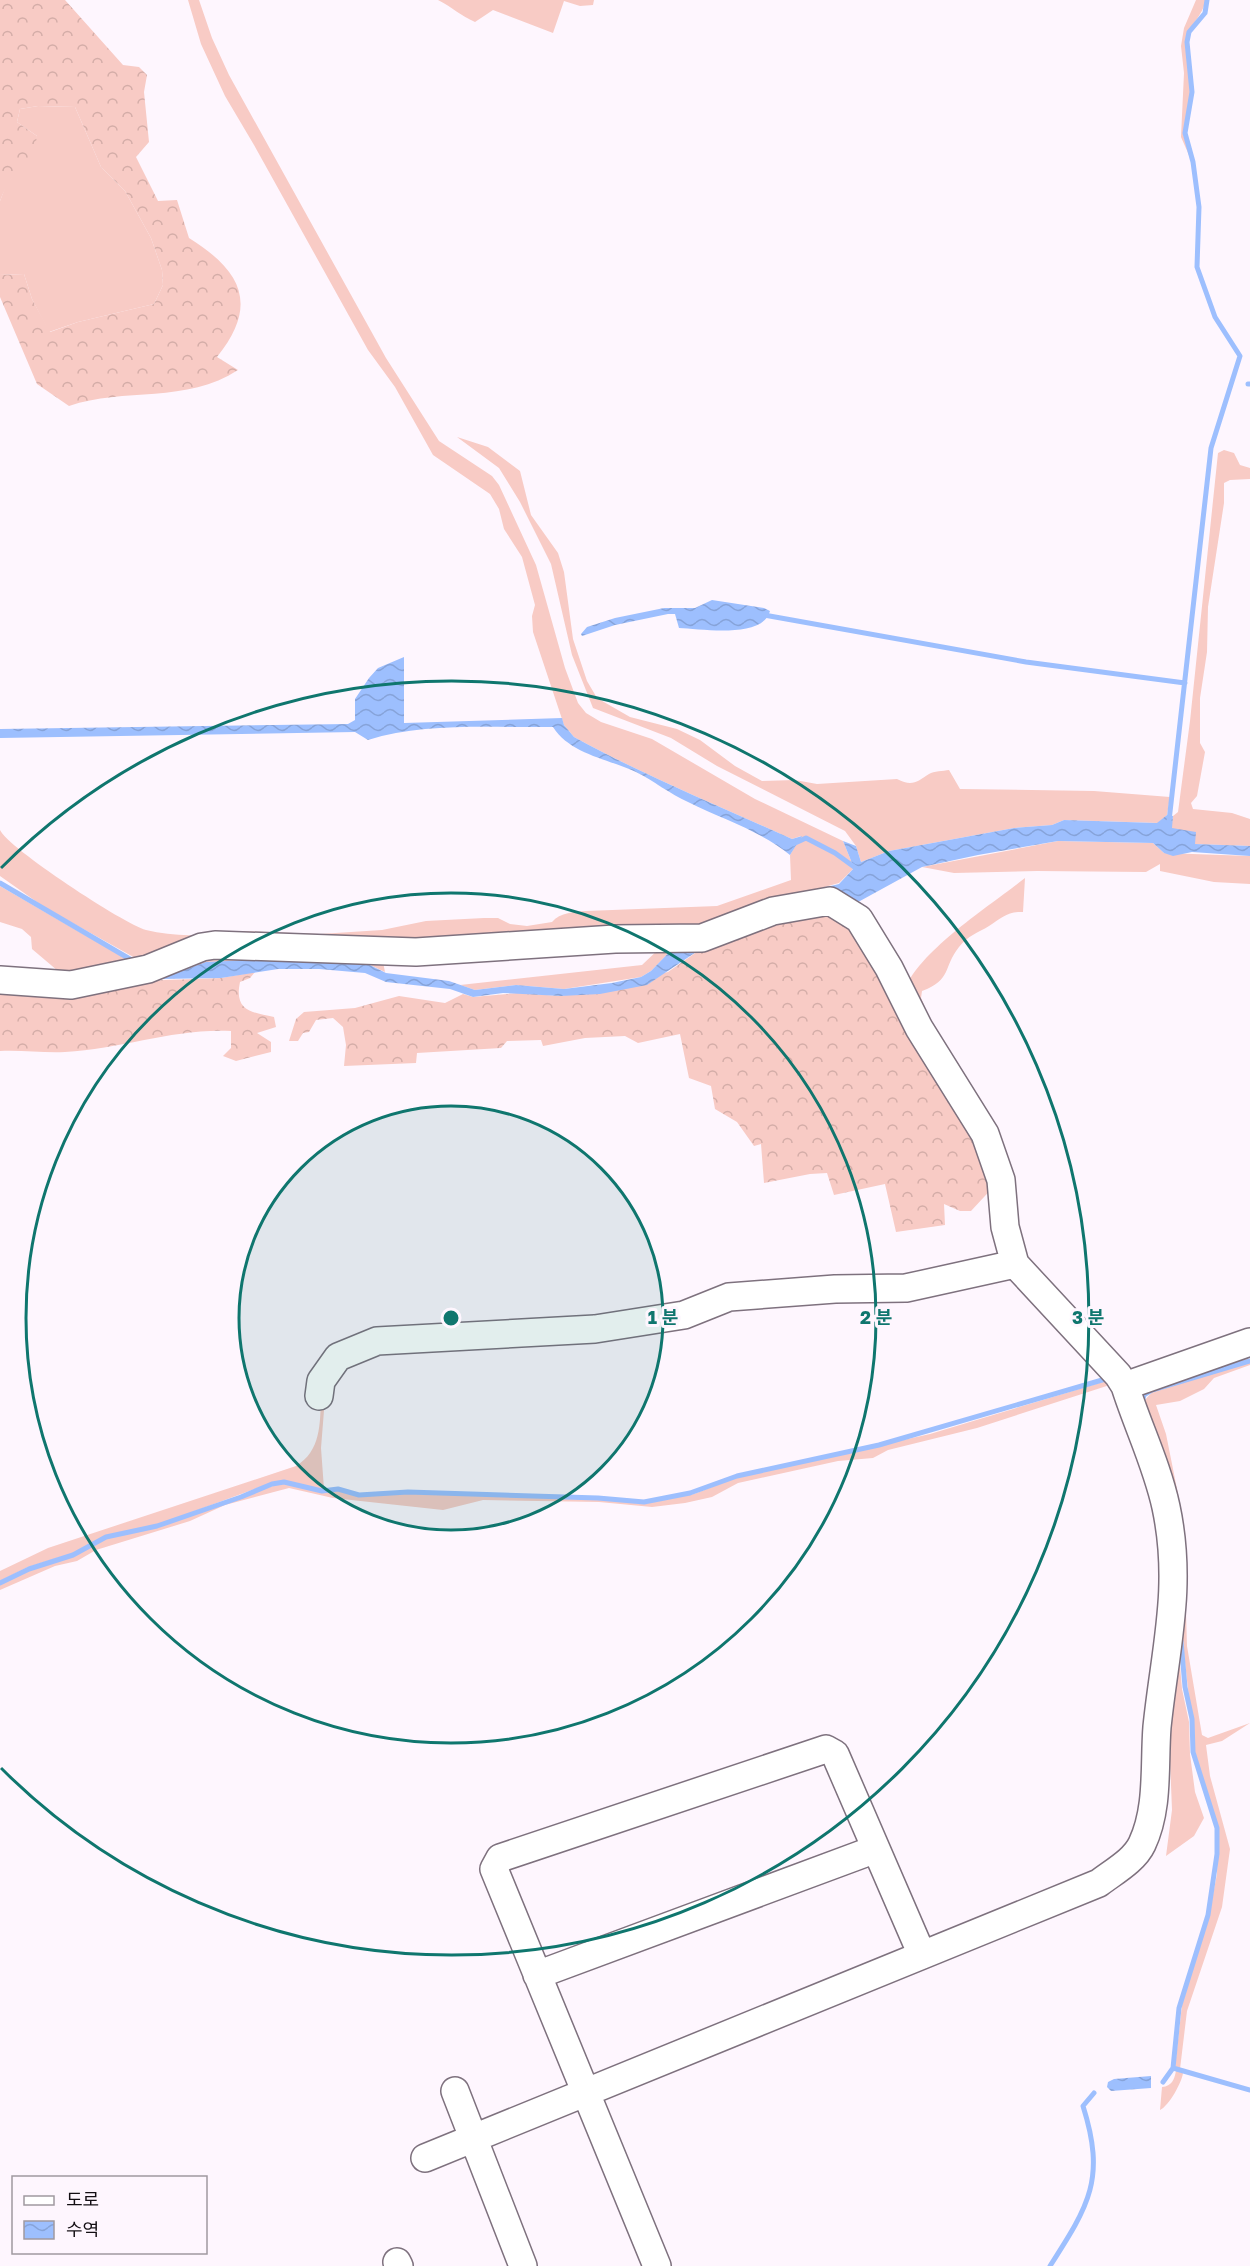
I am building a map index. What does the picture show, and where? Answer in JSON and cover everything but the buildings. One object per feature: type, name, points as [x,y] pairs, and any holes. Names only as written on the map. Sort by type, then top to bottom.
[{"type":"street","points":[[0,980],[71,985],[148,969],[202,947],[215,945],[416,952],[615,939],[702,938],[773,911],[830,901],[859,919],[889,968],[918,1028],[984,1134],[1001,1180],[1005,1227],[1015,1264],[1125,1386],[1154,1462],[1166,1506],[1175,1575],[1173,1612],[1157,1727],[1154,1802],[1142,1845],[1130,1860],[1099,1883],[425,2158]]},
{"type":"street","points":[[319,1396],[321,1381],[338,1357],[377,1341],[595,1329],[684,1315],[729,1298],[835,1289],[906,1288],[1015,1264]]},
{"type":"street","points":[[1125,1386],[1250,1342]]},
{"type":"street","points":[[657,2266],[494,1869],[500,1858],[826,1749],[835,1754],[922,1955]]},
{"type":"street","points":[[537,1976],[876,1849]]},
{"type":"street","points":[[454,2091],[523,2266]]},
{"type":"green space","points":[[0,0],[65,0],[123,65],[139,67],[147,75],[144,92],[149,142],[136,157],[158,201],[177,200],[189,238],[222,263],[239,290],[241,305],[238,321],[217,357],[238,370],[218,381],[198,387],[90,400],[69,406],[37,384],[0,297],[0,275],[24,274],[32,299],[50,332],[78,322],[154,304],[163,285],[162,270],[151,238],[125,191],[101,167],[75,107],[38,106],[20,109],[17,122],[37,136],[33,160],[13,177],[0,201]]},
{"type":"green space","points":[[188,0],[199,0],[212,38],[229,75],[386,358],[439,441],[492,476],[499,485],[536,565],[565,668],[578,703],[586,713],[601,722],[652,739],[755,799],[843,841],[854,868],[839,883],[810,891],[701,932],[311,945],[146,964],[44,907],[0,876],[0,830],[23,852],[68,885],[146,930],[178,935],[233,936],[243,931],[320,934],[382,930],[426,921],[484,918],[498,918],[510,924],[527,926],[552,922],[563,914],[577,912],[717,906],[791,880],[790,855],[801,836],[792,839],[655,778],[574,737],[564,725],[533,632],[532,616],[535,605],[522,557],[504,529],[499,509],[490,494],[433,455],[395,387],[368,350],[225,96],[201,44]]},
{"type":"green space","points":[[438,0],[594,0],[593,5],[580,6],[564,1],[553,33],[493,10],[475,22]]},
{"type":"green space","points":[[1196,0],[1206,0],[1186,39],[1191,93],[1183,134],[1192,162],[1181,137],[1184,73],[1181,46],[1184,28]]},
{"type":"green space","points":[[38,106],[75,107],[101,167],[125,191],[151,238],[162,270],[163,285],[154,304],[78,322],[49,332],[32,299],[24,274],[0,275],[0,201],[6,185],[19,168],[37,136],[17,122],[20,109]]},
{"type":"green space","points":[[457,437],[488,447],[520,471],[531,515],[558,553],[564,572],[573,639],[587,681],[597,698],[630,717],[677,729],[700,740],[735,766],[762,781],[795,780],[817,784],[897,779],[911,783],[931,773],[949,770],[960,789],[1094,791],[1170,797],[1167,815],[1158,823],[1064,820],[1052,825],[1014,828],[889,851],[861,862],[856,846],[845,831],[717,766],[671,738],[593,708],[572,655],[551,564],[520,502],[499,468]]},
{"type":"green space","points":[[1224,450],[1234,453],[1240,465],[1250,468],[1250,479],[1230,480],[1224,483],[1224,503],[1208,607],[1207,652],[1200,698],[1200,743],[1205,752],[1197,796],[1191,803],[1193,809],[1232,813],[1250,819],[1250,846],[1195,844],[1171,828],[1173,816],[1178,812],[1190,721],[1218,453]]},
{"type":"green space","points":[[1058,841],[1153,843],[1164,853],[1250,856],[1250,884],[1214,882],[1160,871],[1160,864],[1146,872],[954,873],[922,867]]},
{"type":"green space","points":[[1025,878],[1023,912],[1005,916],[966,940],[954,954],[943,978],[932,987],[922,991],[921,998],[937,1036],[905,989],[913,974],[940,944]]},
{"type":"green space","points":[[0,886],[140,967],[71,982],[32,949],[31,937],[22,929],[0,922]]},
{"type":"green space","points":[[821,909],[859,922],[997,1183],[971,1211],[960,1211],[944,1204],[945,1225],[896,1232],[885,1184],[834,1195],[827,1173],[764,1183],[761,1144],[754,1146],[737,1122],[715,1109],[711,1086],[689,1078],[680,1034],[638,1043],[625,1036],[585,1038],[543,1046],[541,1040],[507,1041],[501,1048],[417,1053],[416,1063],[344,1066],[346,1045],[343,1027],[333,1018],[316,1020],[309,1032],[303,1033],[298,1041],[289,1041],[296,1019],[304,1012],[355,1008],[399,996],[445,1003],[463,994],[473,997],[517,993],[561,996],[668,972],[711,942]]},
{"type":"green space","points":[[679,942],[651,971],[641,977],[564,989],[516,985],[475,990],[460,985],[642,965],[661,947],[383,962],[385,972],[368,964],[328,962],[225,962],[190,966],[203,949]]},
{"type":"green space","points":[[255,972],[250,978],[240,982],[240,999],[246,1008],[258,1014],[274,1017],[276,1027],[257,1033],[271,1042],[271,1052],[236,1061],[223,1056],[231,1048],[231,1031],[189,1033],[86,1050],[0,1051],[0,986],[221,978]]},
{"type":"green space","points":[[1250,1346],[1248,1360],[1147,1391],[1140,1400],[1173,1510],[1179,1554],[1178,1642],[1182,1689],[1189,1722],[1195,1792],[1204,1818],[1194,1836],[1166,1856],[1172,1810],[1167,1685],[1177,1575],[1169,1506],[1135,1400],[1137,1394],[1149,1384]]},
{"type":"green space","points":[[1250,1362],[1250,1365],[1214,1378],[1204,1389],[1180,1401],[1156,1405],[1166,1434],[1178,1494],[1184,1545],[1187,1646],[1202,1735],[1208,1738],[1250,1723],[1222,1741],[1206,1745],[1210,1776],[1230,1849],[1222,1907],[1187,2011],[1180,2069],[1175,2067],[1182,2005],[1209,1915],[1217,1874],[1218,1830],[1195,1752],[1182,1635],[1144,1401],[1153,1391]]},
{"type":"green space","points":[[1116,1378],[1116,1383],[977,1428],[888,1450],[873,1458],[838,1461],[738,1483],[712,1497],[685,1503],[652,1507],[599,1502],[483,1500],[443,1510],[333,1498],[289,1488],[225,1505],[190,1521],[96,1550],[77,1561],[55,1566],[0,1590],[0,1584],[30,1570],[74,1555],[107,1538],[158,1527],[281,1483],[322,1492],[337,1490],[360,1496],[409,1493],[598,1499],[644,1504],[694,1494],[738,1477],[930,1434]]},
{"type":"green space","points":[[321,1397],[325,1398],[321,1448],[324,1489],[276,1481],[157,1525],[105,1536],[73,1553],[28,1567],[0,1581],[0,1571],[48,1548],[296,1466],[304,1460],[315,1445],[318,1436]]},
{"type":"green space","points":[[1176,2071],[1183,2073],[1180,2082],[1171,2099],[1160,2110],[1162,2087],[1172,2082]]},
{"type":"water","points":[[712,600],[764,608],[770,611],[765,620],[756,626],[744,629],[679,628],[675,614],[668,614],[615,625],[582,636],[581,634],[587,627],[615,618],[664,608],[695,608]]},
{"type":"water","points":[[404,657],[404,723],[562,718],[564,725],[574,737],[628,765],[792,839],[802,836],[790,855],[754,832],[681,799],[636,772],[579,750],[569,744],[553,727],[436,728],[390,734],[368,740],[355,732],[0,738],[0,729],[348,724],[355,720],[355,699],[369,678],[378,668]]},
{"type":"water","points":[[1167,815],[1173,816],[1172,828],[1196,832],[1195,844],[1250,846],[1250,856],[1192,852],[1173,856],[1164,853],[1153,843],[1058,841],[978,855],[922,867],[860,901],[836,909],[821,909],[711,942],[647,985],[600,994],[561,996],[503,993],[473,997],[450,989],[386,982],[365,973],[319,969],[278,969],[221,978],[160,979],[206,962],[270,959],[368,964],[386,973],[449,981],[475,990],[516,985],[564,989],[612,983],[641,977],[651,971],[679,942],[810,891],[839,884],[854,868],[843,841],[856,846],[861,862],[889,851],[1014,828],[1052,825],[1064,820],[1157,823]]},
{"type":"water","points":[[1151,2076],[1151,2088],[1111,2091],[1107,2087],[1108,2082],[1114,2079]]},
{"type":"waterway","points":[[1169,821],[1211,448],[1240,356],[1215,317],[1197,267],[1199,207],[1193,162],[1185,133],[1192,92],[1187,42],[1189,32],[1205,13],[1207,0]]},
{"type":"waterway","points":[[764,615],[1026,662],[1185,683]]},
{"type":"waterway","points":[[793,844],[806,838],[835,853],[857,869]]},
{"type":"waterway","points":[[0,883],[135,962]]},
{"type":"waterway","points":[[1142,1403],[1144,1395],[1152,1390],[1250,1361]]},
{"type":"waterway","points":[[0,1583],[29,1569],[73,1555],[106,1537],[157,1526],[272,1484],[284,1482],[322,1491],[338,1489],[359,1495],[408,1492],[598,1498],[644,1502],[690,1493],[737,1476],[879,1445],[1109,1378]]},
{"type":"waterway","points":[[1163,2082],[1173,2068],[1179,2008],[1208,1915],[1217,1854],[1217,1828],[1193,1752],[1192,1719],[1185,1687],[1181,1641]]},
{"type":"waterway","points":[[1173,2068],[1250,2090]]},
{"type":"waterway","points":[[1050,2266],[1075,2226],[1090,2190],[1093,2153],[1083,2106],[1094,2093]]}]
